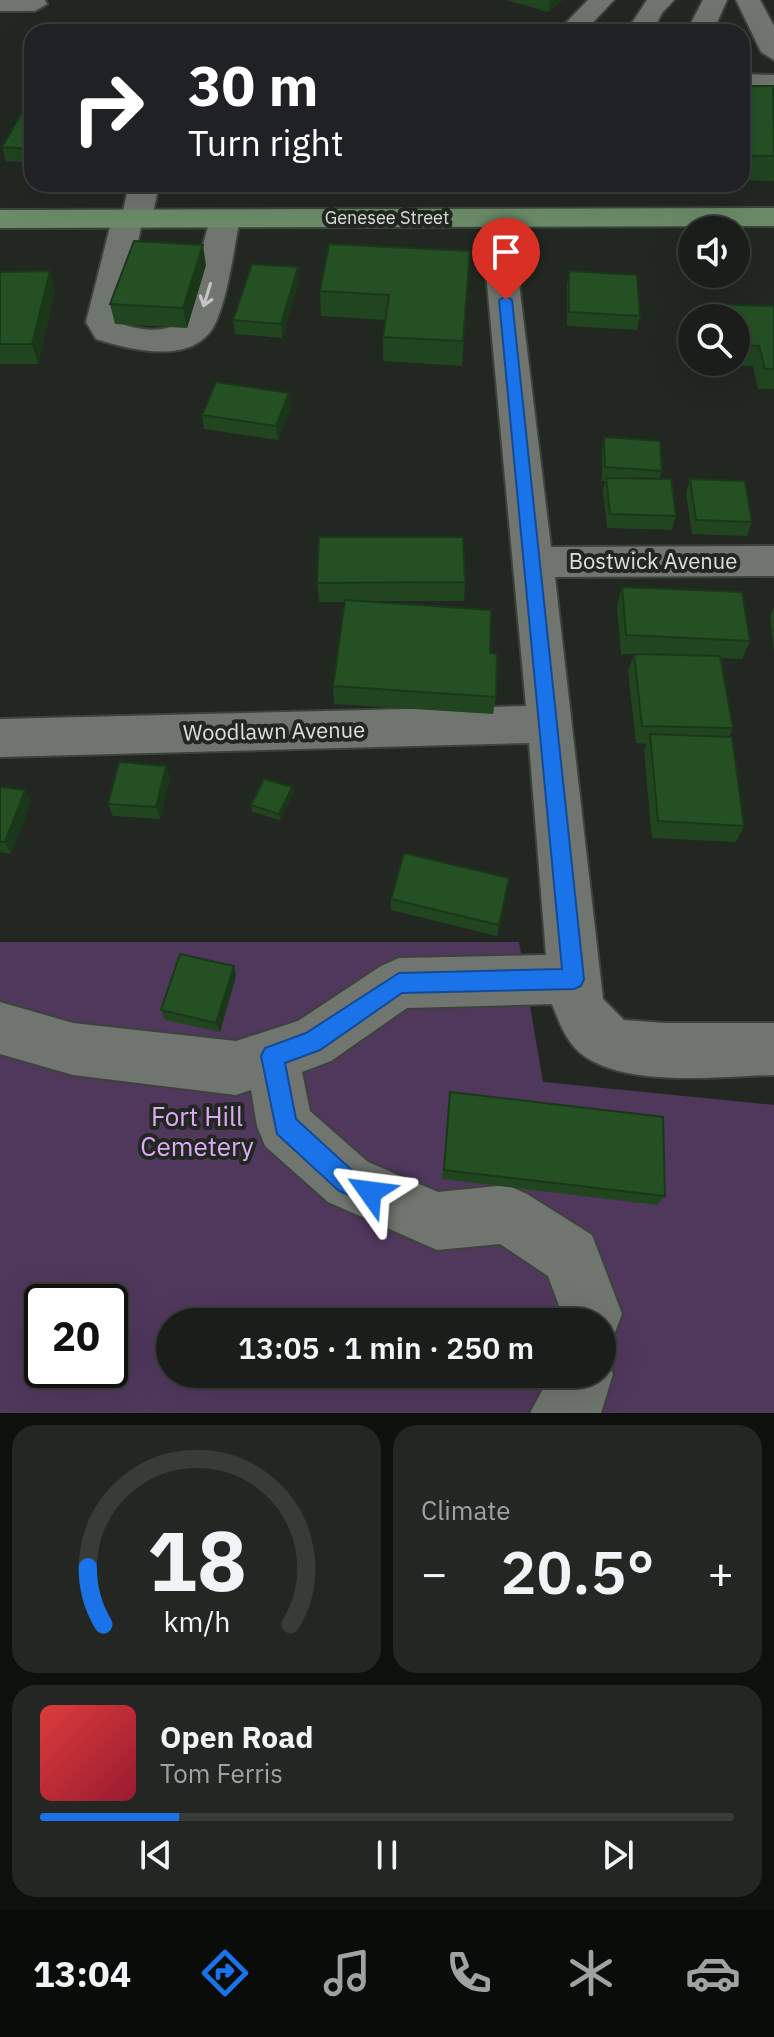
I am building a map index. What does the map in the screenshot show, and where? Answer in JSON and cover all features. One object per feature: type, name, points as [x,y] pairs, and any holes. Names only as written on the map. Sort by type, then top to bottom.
[{"type":"main road","name":"Genesee Street","points":[[0,219],[774,217]]},
{"type":"street","points":[[578,24],[602,0]]},
{"type":"street","points":[[643,24],[651,9],[662,0]]},
{"type":"street","points":[[703,24],[714,0],[750,3],[774,52]]},
{"type":"street","points":[[0,4],[35,4]]},
{"type":"street","points":[[750,82],[774,83]]},
{"type":"street","points":[[141,192],[103,322],[108,331],[123,336],[170,341],[191,334],[199,322],[225,219]]},
{"type":"street","points":[[496,218],[574,979],[581,1014],[601,1037],[629,1048],[774,1049]]},
{"type":"street","name":"Bostwick Avenue","points":[[533,562],[774,561]]},
{"type":"street","name":"Woodlawn Avenue","points":[[0,738],[548,724]]},
{"type":"street","points":[[0,1028],[73,1049],[236,1068],[312,1042],[399,983],[574,979]]},
{"type":"street","points":[[272,1056],[285,1126],[348,1182],[437,1221],[507,1214],[571,1256],[590,1308]]},
{"type":"street","points":[[562,1413],[578,1394],[579,1388]]},
{"type":"green space","name":"Fort Hill Cemetery","points":[[0,942],[519,942],[543,1082],[774,1105],[774,1413],[0,1413]]},
{"type":"building","points":[[750,86],[773,86],[774,156],[750,156]]},
{"type":"building","points":[[22,112],[24,112],[24,148],[2,147]]},
{"type":"building","points":[[134,241],[203,245],[183,308],[110,304]]},
{"type":"building","points":[[329,244],[470,251],[463,341],[383,337],[389,295],[320,291]]},
{"type":"building","points":[[252,264],[298,267],[281,324],[233,320]]},
{"type":"building","points":[[50,271],[32,344],[0,344],[0,272]]},
{"type":"building","points":[[569,271],[637,275],[640,316],[569,312]]},
{"type":"building","points":[[750,305],[774,306],[774,369],[765,369],[759,346],[750,346]]},
{"type":"building","points":[[216,382],[289,393],[276,426],[202,415]]},
{"type":"building","points":[[604,437],[660,441],[662,471],[605,467]]},
{"type":"building","points":[[606,478],[671,479],[676,516],[610,514]]},
{"type":"building","points":[[690,479],[745,481],[752,522],[696,520]]},
{"type":"building","points":[[319,537],[463,537],[465,582],[317,583]]},
{"type":"building","points":[[622,587],[742,592],[750,641],[626,635]]},
{"type":"building","points":[[345,600],[491,610],[490,653],[497,654],[496,697],[333,686]]},
{"type":"building","points":[[634,654],[720,656],[733,728],[642,726]]},
{"type":"building","points":[[650,734],[732,737],[744,826],[658,821]]},
{"type":"building","points":[[119,762],[166,766],[156,807],[108,804]]},
{"type":"building","points":[[264,779],[292,787],[279,814],[251,805]]},
{"type":"building","points":[[0,787],[25,790],[5,842],[0,842]]},
{"type":"building","points":[[404,853],[509,878],[499,925],[391,899]]},
{"type":"building","points":[[180,954],[234,966],[216,1023],[161,1010]]},
{"type":"building","points":[[450,1092],[663,1117],[665,1196],[444,1170]]},
{"type":"route","points":[[370,1192],[348,1182],[285,1126],[272,1056],[312,1042],[399,983],[574,979],[506,300]]}]
